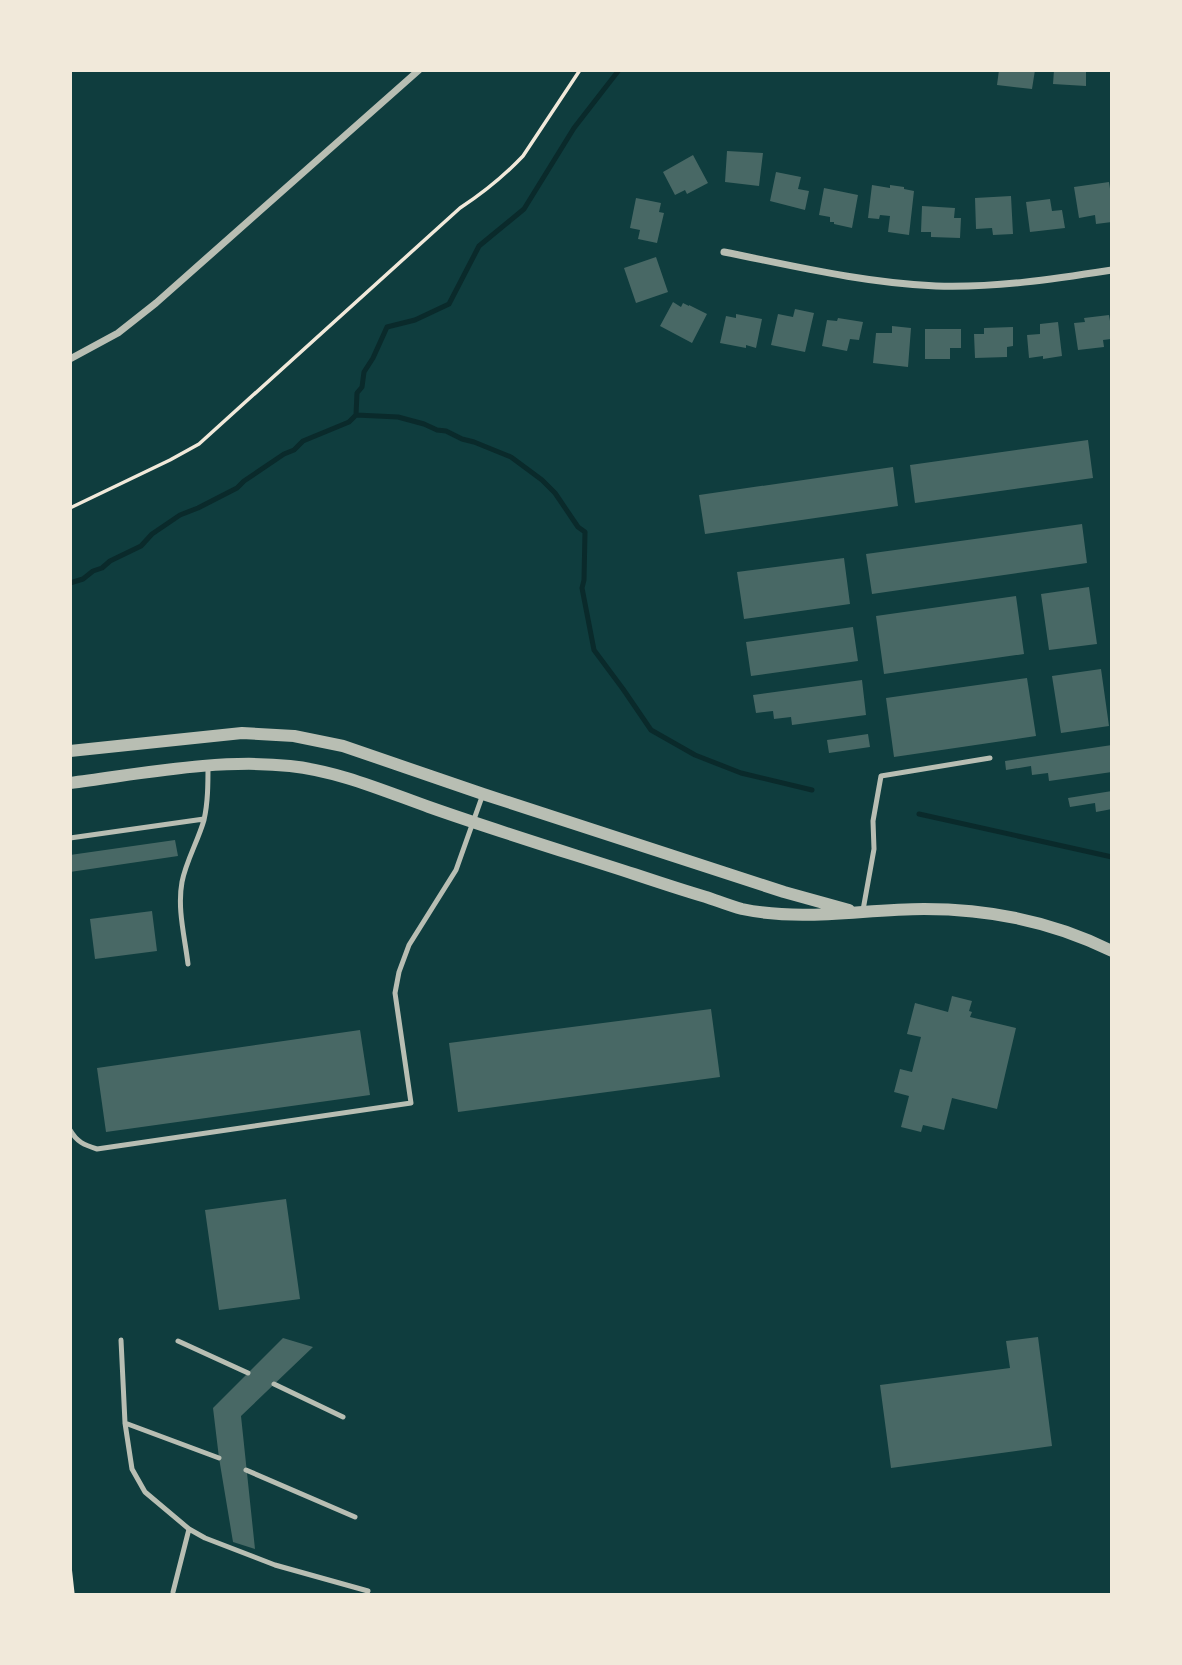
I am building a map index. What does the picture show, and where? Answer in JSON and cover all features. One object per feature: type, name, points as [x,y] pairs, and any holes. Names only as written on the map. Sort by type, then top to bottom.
[{"type":"street","points":[[70,359],[118,333],[156,303],[419,70]]},
{"type":"street","points":[[724,252],[856,278],[937,286],[992,285],[1112,270]]},
{"type":"street","points":[[70,751],[242,733],[294,736],[343,746],[783,892],[862,913]]},
{"type":"street","points":[[70,783],[208,765],[243,763],[290,766],[335,775],[740,909],[788,915],[923,909],[967,911],[1012,917],[1055,928],[1112,951]]},
{"type":"lane","points":[[862,913],[874,849],[873,821],[881,776],[990,758]]},
{"type":"lane","points":[[188,964],[181,910],[181,886],[204,819],[208,796],[208,765]]},
{"type":"lane","points":[[70,1130],[85,1146],[97,1149],[411,1103],[395,993],[399,972],[409,945],[456,870],[484,794]]},
{"type":"lane","points":[[70,838],[204,819]]},
{"type":"lane","points":[[121,1340],[125,1423],[132,1469],[145,1492],[189,1529],[205,1538],[275,1564],[368,1591]]},
{"type":"lane","points":[[178,1341],[248,1373]]},
{"type":"lane","points":[[274,1384],[343,1417]]},
{"type":"lane","points":[[125,1423],[219,1458]]},
{"type":"lane","points":[[246,1470],[355,1517]]},
{"type":"lane","points":[[173,1592],[189,1529]]},
{"type":"path","points":[[70,508],[199,444],[460,208],[513,166],[523,156],[580,70]]},
{"type":"path","points":[[70,1568],[73,1595]]},
{"type":"building","points":[[999,70],[1035,70],[1032,89],[997,85]]},
{"type":"building","points":[[1054,70],[1086,70],[1086,86],[1053,84]]},
{"type":"building","points":[[727,151],[763,153],[759,186],[725,182]]},
{"type":"building","points":[[693,155],[708,183],[687,194],[685,190],[675,195],[663,172]]},
{"type":"building","points":[[776,172],[801,177],[798,189],[809,191],[805,210],[770,201]]},
{"type":"building","points":[[1109,182],[1112,222],[1096,224],[1095,215],[1079,218],[1074,187]]},
{"type":"building","points":[[872,185],[904,187],[914,191],[909,235],[888,232],[890,216],[868,218]]},
{"type":"building","points":[[824,188],[858,195],[852,228],[834,224],[830,222],[830,217],[819,215]]},
{"type":"building","points":[[1011,196],[1013,234],[993,235],[992,228],[976,229],[975,198]]},
{"type":"building","points":[[636,198],[661,203],[659,212],[664,213],[657,243],[638,239],[640,230],[630,228]]},
{"type":"building","points":[[1050,199],[1052,211],[1062,210],[1065,228],[1030,232],[1026,202]]},
{"type":"building","points":[[922,206],[955,208],[954,218],[961,218],[960,238],[931,237],[931,232],[921,232]]},
{"type":"building","points":[[656,257],[668,292],[636,303],[624,268]]},
{"type":"building","points":[[673,302],[681,307],[683,303],[689,305],[707,314],[692,343],[660,326]]},
{"type":"building","points":[[795,309],[814,313],[805,352],[771,345],[778,314],[793,317]]},
{"type":"building","points":[[736,314],[762,319],[756,348],[720,343],[726,316],[736,318]]},
{"type":"building","points":[[1109,315],[1112,333],[1111,339],[1103,340],[1104,347],[1078,350],[1074,323],[1085,322],[1084,318]]},
{"type":"building","points":[[838,318],[863,322],[859,340],[850,339],[847,351],[822,346],[827,320],[837,321]]},
{"type":"building","points":[[1058,322],[1062,356],[1029,358],[1027,335],[1040,334],[1040,324]]},
{"type":"building","points":[[892,326],[911,328],[908,367],[873,363],[876,333],[892,333]]},
{"type":"building","points":[[1013,327],[1013,346],[1007,347],[1007,357],[975,358],[974,334],[984,334],[984,328]]},
{"type":"building","points":[[925,329],[961,329],[961,348],[950,348],[950,359],[925,359]]},
{"type":"building","points":[[1088,440],[1093,478],[915,503],[910,465]]},
{"type":"building","points":[[893,467],[898,506],[705,534],[699,495]]},
{"type":"building","points":[[1082,524],[1087,563],[872,594],[866,554]]},
{"type":"building","points":[[844,558],[850,604],[744,619],[737,572]]},
{"type":"building","points":[[1089,587],[1097,644],[1049,650],[1041,594]]},
{"type":"building","points":[[1016,596],[1024,654],[884,674],[876,616]]},
{"type":"building","points":[[853,627],[858,661],[751,676],[746,642]]},
{"type":"building","points":[[1101,669],[1109,726],[1061,733],[1052,676]]},
{"type":"building","points":[[1027,678],[1036,736],[894,757],[886,698]]},
{"type":"building","points":[[862,680],[866,715],[792,725],[791,717],[774,719],[773,711],[756,713],[753,695]]},
{"type":"building","points":[[868,734],[870,747],[829,753],[827,740]]},
{"type":"building","points":[[1112,745],[1112,772],[1049,781],[1048,773],[1032,775],[1031,766],[1006,770],[1005,761]]},
{"type":"building","points":[[1112,791],[1112,809],[1096,812],[1095,803],[1070,807],[1068,798]]},
{"type":"building","points":[[175,840],[178,856],[70,872],[70,855]]},
{"type":"building","points":[[152,911],[157,951],[95,959],[90,919]]},
{"type":"building","points":[[952,996],[972,1001],[970,1017],[1016,1028],[997,1109],[952,1098],[944,1130],[923,1125],[921,1132],[901,1127],[909,1096],[894,1092],[900,1069],[912,1072],[921,1037],[907,1034],[915,1003],[948,1012]]},
{"type":"building","points":[[711,1009],[720,1077],[458,1112],[449,1043]]},
{"type":"building","points":[[360,1030],[370,1095],[106,1132],[97,1068]]},
{"type":"building","points":[[286,1199],[300,1299],[219,1310],[205,1210]]},
{"type":"building","points":[[1038,1337],[1052,1446],[891,1468],[880,1385],[1010,1368],[1006,1341]]},
{"type":"building","points":[[283,1338],[313,1347],[241,1416],[255,1549],[233,1542],[213,1408]]},
{"type":"waterway","points":[[70,583],[83,579],[110,561],[141,546],[152,534],[180,515],[237,488],[284,454],[294,450],[303,441],[349,422],[356,415],[357,393],[362,387],[364,372],[387,327],[415,320],[449,304],[479,246],[524,209],[574,128],[619,70]]},
{"type":"waterway","points":[[356,415],[398,417],[446,431],[511,457],[542,480],[555,493],[578,527],[585,532],[582,588],[594,650],[651,730],[695,755],[741,773],[812,790]]},
{"type":"waterway","points":[[919,814],[1112,857]]}]
